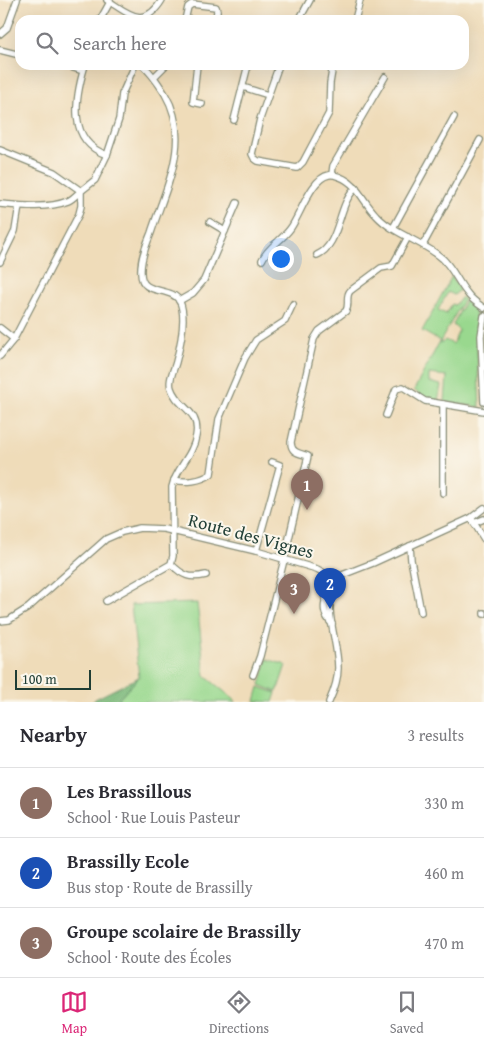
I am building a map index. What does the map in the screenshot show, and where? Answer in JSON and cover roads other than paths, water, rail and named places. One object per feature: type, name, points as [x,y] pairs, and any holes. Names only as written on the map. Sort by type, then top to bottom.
[{"type":"street","points":[[0,34],[6,30],[17,0]]},
{"type":"street","points":[[146,15],[152,12],[162,0]]},
{"type":"street","points":[[302,15],[310,0]]},
{"type":"street","points":[[356,15],[360,0]]},
{"type":"street","points":[[102,15],[108,1],[130,15]]},
{"type":"street","points":[[186,15],[192,4],[216,8],[217,15]]},
{"type":"street","points":[[0,29],[8,25]]},
{"type":"street","points":[[0,50],[15,54]]},
{"type":"street","points":[[83,70],[78,90],[79,128],[82,136],[89,144],[107,155]]},
{"type":"street","points":[[0,204],[19,206],[42,205],[67,201],[95,180],[107,155],[119,119],[122,94],[132,70]]},
{"type":"street","points":[[147,70],[154,77],[171,106],[178,135],[178,144],[174,164],[145,250],[140,276],[142,282],[148,288],[169,293],[179,301],[193,293],[202,283],[237,203]]},
{"type":"street","points":[[154,77],[161,70]]},
{"type":"street","points":[[196,70],[193,102],[202,104]]},
{"type":"street","points":[[234,120],[247,70]]},
{"type":"street","points":[[277,70],[268,95],[252,150],[252,156],[258,161],[294,168],[300,166],[329,112],[332,70]]},
{"type":"street","points":[[332,174],[333,166],[385,77]]},
{"type":"street","points":[[243,87],[268,95]]},
{"type":"street","points":[[393,228],[454,116]]},
{"type":"street","points":[[423,245],[480,140]]},
{"type":"street","points":[[0,150],[54,172],[81,190]]},
{"type":"street","points":[[262,260],[267,251],[289,230],[316,184],[325,176],[332,174],[349,181],[376,216],[444,260],[468,296],[484,308]]},
{"type":"street","points":[[317,255],[322,253],[330,244],[349,196],[356,188]]},
{"type":"street","points":[[0,356],[14,340],[79,214],[81,190]]},
{"type":"street","points":[[0,262],[15,231],[19,206]]},
{"type":"street","points":[[210,222],[225,231]]},
{"type":"street","points":[[253,675],[260,656],[308,456],[296,453],[291,447],[291,442],[314,339],[320,331],[346,311],[350,291],[381,268],[392,266],[408,236]]},
{"type":"street","name":"Route des Vignes","points":[[179,301],[182,317],[181,341],[170,386],[174,395],[196,420],[197,435],[191,453],[174,480],[172,492],[173,531],[256,551],[317,569],[328,579]]},
{"type":"street","points":[[174,480],[182,482],[211,474],[218,418],[245,358],[256,340],[285,321],[293,304]]},
{"type":"street","points":[[484,316],[484,402]]},
{"type":"street","points":[[0,328],[14,340]]},
{"type":"street","points":[[386,415],[396,389],[401,387],[405,387],[425,401],[484,411]]},
{"type":"street","points":[[443,404],[443,494]]},
{"type":"street","points":[[256,551],[280,465],[272,462]]},
{"type":"street","points":[[473,520],[482,510]]},
{"type":"street","points":[[328,579],[336,580],[473,520],[484,519]]},
{"type":"street","points":[[473,520],[484,539]]},
{"type":"street","points":[[0,621],[12,619],[28,608],[106,539],[122,532],[140,528],[173,531],[173,559],[171,564],[166,569],[106,601]]},
{"type":"street","points":[[410,546],[421,612]]},
{"type":"street","points":[[171,564],[186,577],[194,578],[206,575]]},
{"type":"street","points":[[329,702],[335,687],[338,670],[330,601],[336,580],[333,574],[328,579],[324,606],[326,615],[332,624]]},
{"type":"place","name":"Les Brassillous","points":[[307,510]]},
{"type":"place","name":"Brassilly Ecole","points":[[330,609]]},
{"type":"place","name":"Groupe scolaire de Brassilly","points":[[294,614]]}]
